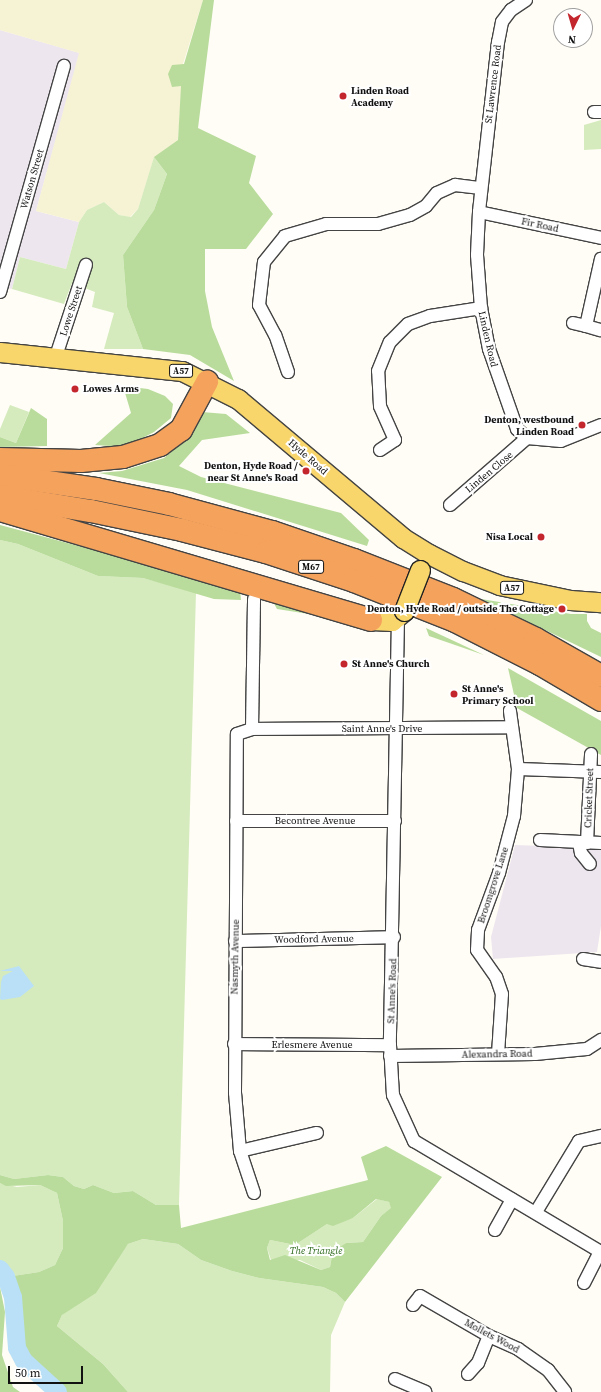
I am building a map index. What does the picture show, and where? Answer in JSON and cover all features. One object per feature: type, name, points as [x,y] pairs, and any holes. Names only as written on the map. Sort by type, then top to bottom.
[{"type":"highway","points":[[0,459],[81,461],[123,457],[160,445],[181,430],[207,382]]},
{"type":"highway","name":"M67","points":[[0,475],[96,489],[169,504],[279,534],[354,560],[453,599],[536,639],[601,676]]},
{"type":"highway","name":"M67","points":[[0,496],[92,511],[182,530],[266,552],[354,581],[455,621],[540,664],[601,700]]},
{"type":"highway","points":[[0,510],[371,620]]},
{"type":"main road","name":"Hyde Road","points":[[0,352],[56,356],[182,371],[207,382],[238,399],[403,538],[425,562],[463,571],[499,585],[570,600],[601,602]]},
{"type":"main road","name":"St Anne's Road","points":[[401,614],[425,562]]},
{"type":"main road","points":[[371,620],[386,622],[401,614]]},
{"type":"street","name":"St Lawrence Road","points":[[482,183],[502,22],[511,10],[526,0]]},
{"type":"street","name":"Watson Street","points":[[0,292],[64,66]]},
{"type":"street","name":"Linden Road","points":[[482,183],[477,255],[481,308],[489,349],[506,401],[517,429],[527,438]]},
{"type":"street","points":[[288,372],[274,335],[259,305],[264,262],[285,236],[326,224],[378,224],[410,215],[426,206],[437,193],[455,186],[482,183]]},
{"type":"street","name":"Fir Road","points":[[479,212],[601,238]]},
{"type":"street","points":[[586,326],[601,260]]},
{"type":"street","name":"Lowe Street","points":[[56,356],[86,265]]},
{"type":"street","points":[[380,450],[395,440],[380,406],[378,371],[390,342],[408,324],[430,316],[481,308]]},
{"type":"street","points":[[573,323],[600,330]]},
{"type":"street","points":[[527,438],[561,440],[601,425]]},
{"type":"street","name":"Linden Close","points":[[450,505],[527,438]]},
{"type":"street","points":[[252,729],[254,600]]},
{"type":"street","name":"St Anne's Road","points":[[401,614],[394,821],[394,937],[390,1050],[393,1095],[414,1141],[536,1212],[601,1252]]},
{"type":"street","name":"Broomgrove Lane","points":[[498,1054],[502,994],[496,976],[478,950],[478,930],[499,872],[514,816],[518,769],[510,711]]},
{"type":"street","name":"Saint Anne's Drive","points":[[252,729],[512,727]]},
{"type":"street","name":"Nasmyth Avenue","points":[[252,729],[237,734],[234,1044],[240,1151],[254,1193]]},
{"type":"street","name":"Cricket Street","points":[[583,843],[595,772],[591,754]]},
{"type":"street","points":[[518,769],[595,772]]},
{"type":"street","name":"Becontree Avenue","points":[[236,820],[394,821]]},
{"type":"street","points":[[540,840],[601,843]]},
{"type":"street","points":[[583,843],[581,853],[590,864]]},
{"type":"street","name":"Woodford Avenue","points":[[235,941],[394,937]]},
{"type":"street","points":[[583,959],[601,962]]},
{"type":"street","name":"Alexandra Road","points":[[390,1050],[498,1054],[587,1049],[601,1040]]},
{"type":"street","name":"Erlesmere Avenue","points":[[234,1044],[390,1050]]},
{"type":"street","points":[[240,1151],[317,1133]]},
{"type":"street","points":[[536,1212],[579,1141],[601,1136]]},
{"type":"street","points":[[495,1230],[512,1199]]},
{"type":"street","points":[[584,1283],[601,1252]]},
{"type":"street","name":"Mollets Wood","points":[[412,1286],[417,1301],[518,1349],[548,1370],[565,1392]]},
{"type":"street","points":[[468,1374],[483,1362],[489,1336]]},
{"type":"street","points":[[396,1379],[425,1392]]},
{"type":"shaded area","points":[[0,0],[203,0],[183,64],[178,140],[154,158],[138,209],[130,217],[119,215],[104,202],[87,210],[79,222],[36,211],[79,53],[0,30]]},
{"type":"shaded area","points":[[0,30],[80,53],[36,211],[79,222],[66,269],[20,257],[12,289],[0,286]]},
{"type":"shaded area","points":[[515,845],[601,848],[601,926],[597,952],[493,959],[491,937]]},
{"type":"green space","points":[[203,0],[214,0],[198,128],[256,156],[249,183],[273,214],[246,249],[205,249],[205,291],[212,327],[234,381],[190,355],[143,349],[127,307],[123,255],[154,210],[167,174],[154,157],[178,140],[181,86],[172,87],[168,74],[172,65],[184,64]]},
{"type":"green space","points":[[601,120],[601,149],[584,150],[584,125]]},
{"type":"green space","points":[[154,157],[167,174],[154,210],[123,255],[127,307],[143,349],[104,349],[114,313],[92,307],[95,292],[72,283],[64,304],[12,289],[20,257],[66,269],[79,222],[87,210],[104,202],[119,215],[131,217],[138,209]]},
{"type":"green space","points":[[123,386],[148,389],[165,396],[173,404],[171,418],[154,432],[125,447],[95,445],[131,413]]},
{"type":"green space","points":[[10,405],[29,412],[16,443],[0,437],[0,429]]},
{"type":"green space","points":[[31,408],[47,419],[47,446],[0,447],[0,437],[16,443]]},
{"type":"green space","points":[[202,412],[226,414],[250,433],[202,440],[179,466],[201,477],[341,513],[369,540],[367,546],[187,490],[99,473],[122,471],[164,458],[190,436]]},
{"type":"green space","points":[[0,525],[240,589],[241,600],[214,599],[143,578],[98,576],[18,544],[0,540]]},
{"type":"green space","points":[[0,540],[18,544],[98,576],[143,578],[196,592],[179,1205],[156,1205],[133,1191],[114,1193],[93,1185],[84,1189],[74,1186],[63,1177],[48,1175],[14,1179],[0,1175]]},
{"type":"green space","points":[[271,598],[347,620],[277,609]]},
{"type":"green space","points":[[481,599],[571,614],[587,614],[587,621],[591,628],[601,633],[601,657]]},
{"type":"green space","points":[[426,628],[484,655],[429,636]]},
{"type":"green space","points":[[508,668],[601,721],[601,755],[517,708]]},
{"type":"green space","points":[[386,1146],[442,1177],[345,1302],[336,1293],[323,1287],[259,1278],[232,1271],[201,1260],[178,1244],[143,1239],[128,1244],[96,1293],[62,1315],[57,1326],[103,1364],[128,1392],[58,1392],[24,1361],[17,1348],[13,1297],[6,1277],[39,1272],[55,1265],[63,1248],[63,1221],[57,1193],[40,1185],[6,1186],[0,1183],[0,1175],[14,1179],[48,1175],[63,1177],[74,1186],[84,1189],[93,1185],[114,1193],[133,1191],[156,1205],[179,1205],[181,1228],[368,1180],[361,1157]],"holes":[[[376,1199],[389,1202],[391,1208],[381,1216],[363,1242],[346,1243],[337,1249],[332,1256],[330,1267],[321,1270],[285,1255],[270,1260],[267,1248],[270,1240],[295,1245],[327,1224],[333,1226],[353,1218]]]},
{"type":"green space","points":[[0,1183],[17,1187],[40,1185],[57,1193],[63,1221],[63,1248],[55,1265],[39,1272],[6,1277],[0,1269]]},
{"type":"green space","name":"The Triangle","points":[[377,1199],[389,1202],[392,1208],[381,1216],[363,1242],[346,1243],[332,1256],[330,1267],[321,1270],[300,1260],[271,1260],[267,1248],[270,1240],[295,1245],[327,1224],[353,1218]]},
{"type":"green space","points":[[143,1239],[178,1244],[201,1260],[232,1271],[259,1278],[323,1287],[336,1293],[345,1302],[331,1335],[330,1392],[128,1392],[103,1364],[57,1326],[62,1315],[114,1263],[128,1244]]},
{"type":"green space","points":[[0,1287],[5,1312],[2,1355],[13,1387],[20,1392],[0,1392]]},
{"type":"water","points":[[19,966],[34,986],[20,997],[0,999],[1,982],[3,976],[13,971],[0,971]]},
{"type":"waterway","points":[[0,1269],[6,1277],[13,1297],[17,1348],[24,1361],[58,1392]]},
{"type":"place","name":"Linden Road Academy","points":[[343,96]]},
{"type":"place","name":"Lowes Arms","points":[[75,389]]},
{"type":"place","name":"Denton, westbound Linden Road","points":[[582,425]]},
{"type":"place","name":"Denton, Hyde Road / near St Anne's Road","points":[[306,471]]},
{"type":"place","name":"Nisa Local","points":[[541,537]]},
{"type":"place","name":"Denton, Hyde Road / outside The Cottage","points":[[562,609]]},
{"type":"place","name":"St Anne's Church","points":[[344,664]]},
{"type":"place","name":"St Anne's Primary School","points":[[454,694]]}]
